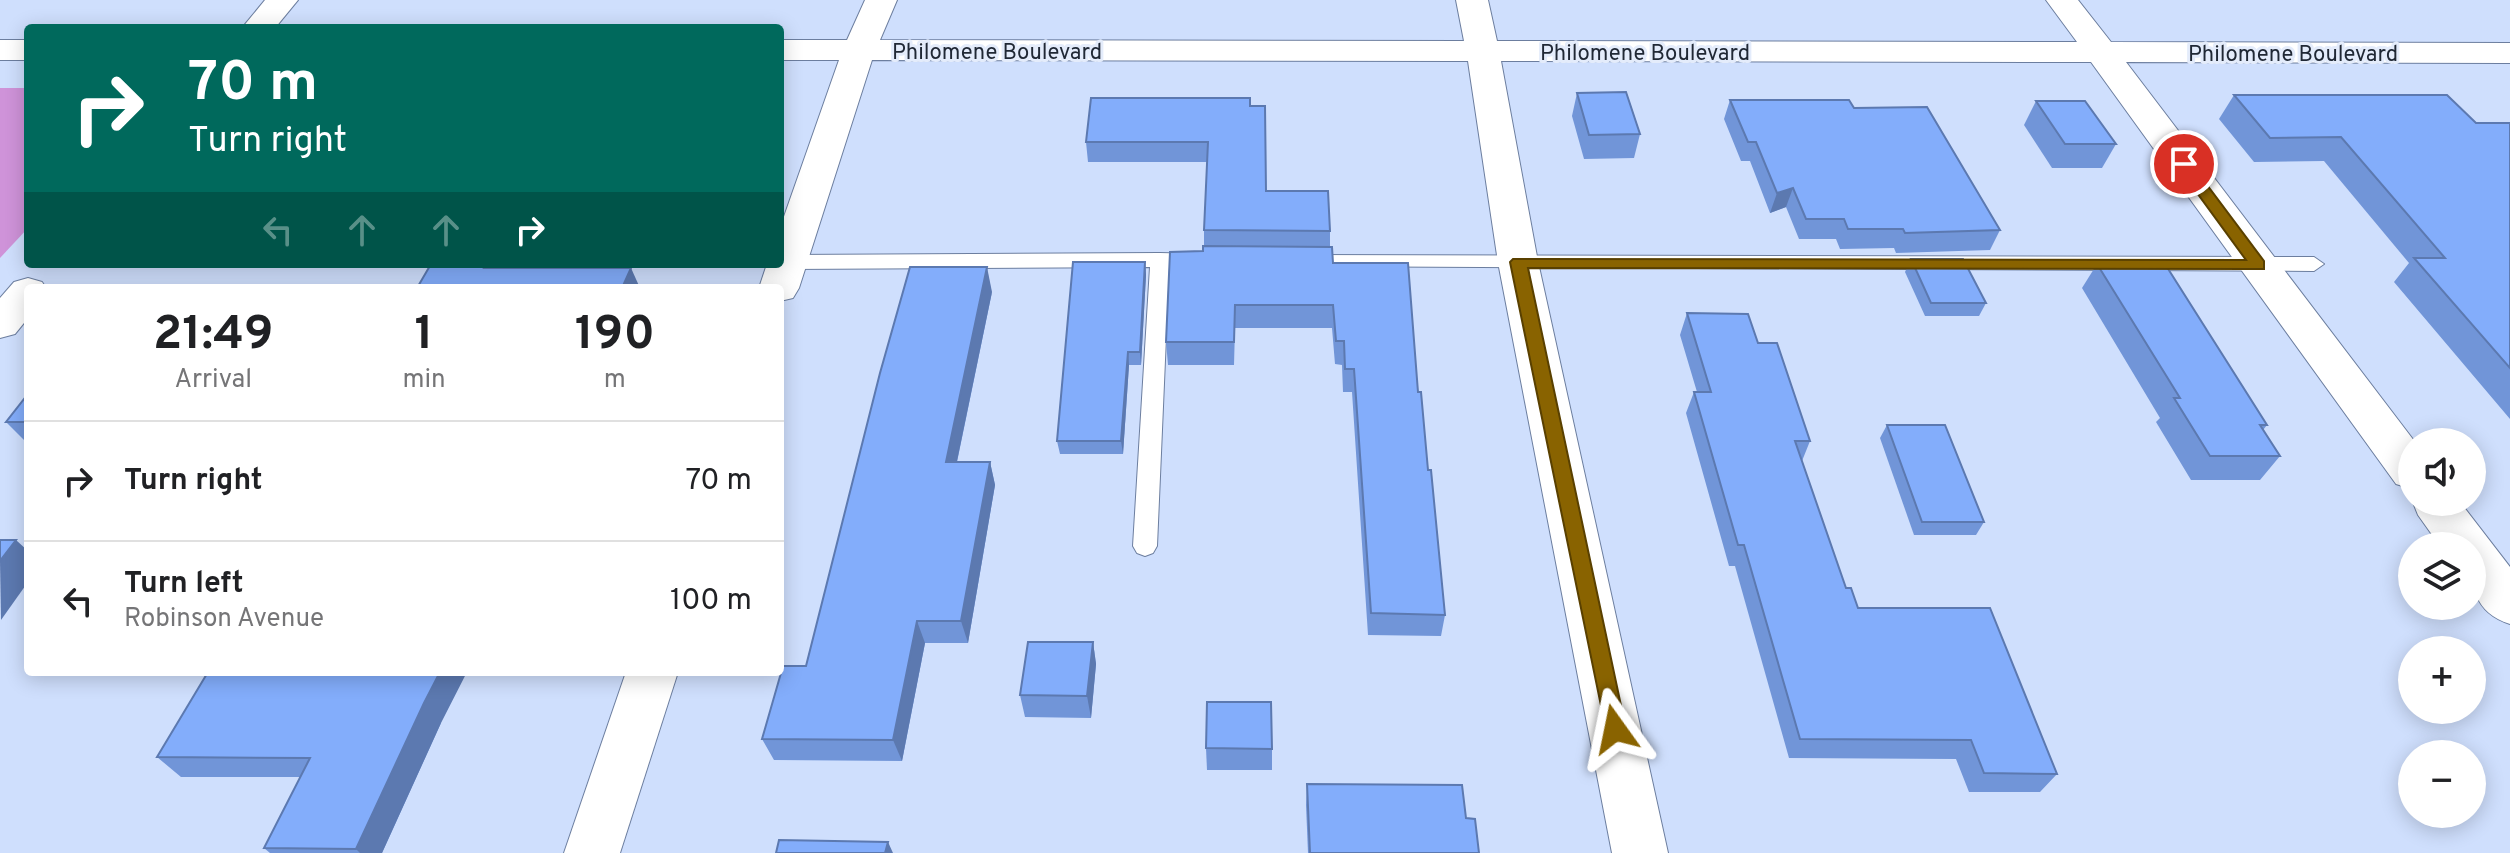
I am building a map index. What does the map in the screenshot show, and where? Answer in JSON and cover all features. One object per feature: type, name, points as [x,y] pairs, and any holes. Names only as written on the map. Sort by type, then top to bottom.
[{"type":"street","points":[[261,24],[282,0]]},
{"type":"street","points":[[783,275],[859,50],[881,0]]},
{"type":"street","points":[[1472,0],[1518,262],[1640,853]]},
{"type":"street","points":[[2062,0],[2398,453]]},
{"type":"street","points":[[0,50],[24,50]]},
{"type":"street","name":"Philomene Boulevard","points":[[784,50],[2510,53]]},
{"type":"street","points":[[35,284],[49,268]]},
{"type":"street","points":[[0,324],[24,297]]},
{"type":"street","points":[[2486,571],[2510,604]]},
{"type":"street","points":[[592,853],[651,676]]},
{"type":"lane","points":[[1145,546],[1160,259]]},
{"type":"lane","points":[[783,275],[1160,259],[1223,260]]},
{"type":"lane","points":[[1286,261],[2314,264]]},
{"type":"shaded area","points":[[0,88],[24,88],[24,232],[0,258]]},
{"type":"building","points":[[1626,92],[1640,134],[1589,135],[1577,93]]},
{"type":"building","points":[[2234,95],[2447,95],[2476,123],[2510,123],[2510,368],[2414,258],[2445,258],[2341,137],[2270,138]]},
{"type":"building","points":[[1091,98],[1250,98],[1250,106],[1265,106],[1266,191],[1328,191],[1330,231],[1204,230],[1208,142],[1086,142]]},
{"type":"building","points":[[1730,100],[1849,100],[1854,108],[1927,107],[2000,230],[1905,233],[1903,229],[1848,229],[1844,219],[1806,219],[1793,188],[1777,193],[1756,142],[1748,142]]},
{"type":"building","points":[[2036,101],[2085,101],[2116,144],[2065,144]]},
{"type":"building","points":[[1203,246],[1332,247],[1333,263],[1408,263],[1418,392],[1421,392],[1428,470],[1431,470],[1445,615],[1371,613],[1354,369],[1345,369],[1344,341],[1336,341],[1333,305],[1235,305],[1234,342],[1166,342],[1170,252],[1203,251]]},
{"type":"building","points":[[1911,259],[1963,259],[1986,303],[1931,303]]},
{"type":"building","points":[[1073,262],[1145,262],[1140,352],[1128,352],[1121,441],[1057,441]]},
{"type":"building","points":[[2097,264],[2165,264],[2267,425],[2260,425],[2280,456],[2210,456],[2174,398],[2180,398]]},
{"type":"building","points":[[910,267],[987,267],[946,462],[990,462],[961,621],[917,621],[893,740],[762,739],[780,676],[784,676],[784,666],[806,666]]},
{"type":"building","points":[[429,268],[631,268],[624,284],[419,284]]},
{"type":"building","points":[[1687,313],[1748,314],[1758,343],[1777,343],[1810,441],[1795,441],[1846,588],[1851,588],[1858,608],[1990,608],[2057,774],[1984,773],[1971,740],[1800,739],[1744,545],[1738,545],[1694,392],[1711,392]]},
{"type":"building","points":[[24,399],[24,422],[6,422]]},
{"type":"building","points":[[1887,425],[1945,425],[1984,522],[1922,522]]},
{"type":"building","points":[[0,540],[16,540],[0,561]]},
{"type":"building","points":[[1028,642],[1093,642],[1087,696],[1020,695]]},
{"type":"building","points":[[206,676],[438,676],[356,849],[264,848],[310,758],[157,757]]},
{"type":"building","points":[[1207,702],[1271,702],[1272,749],[1206,748]]},
{"type":"building","points":[[1307,784],[1462,785],[1466,818],[1475,819],[1479,853],[1310,853]]},
{"type":"building","points":[[779,840],[888,842],[885,853],[776,853]]},
{"type":"route","points":[[1615,729],[1518,262],[2258,265],[2184,164]]}]
